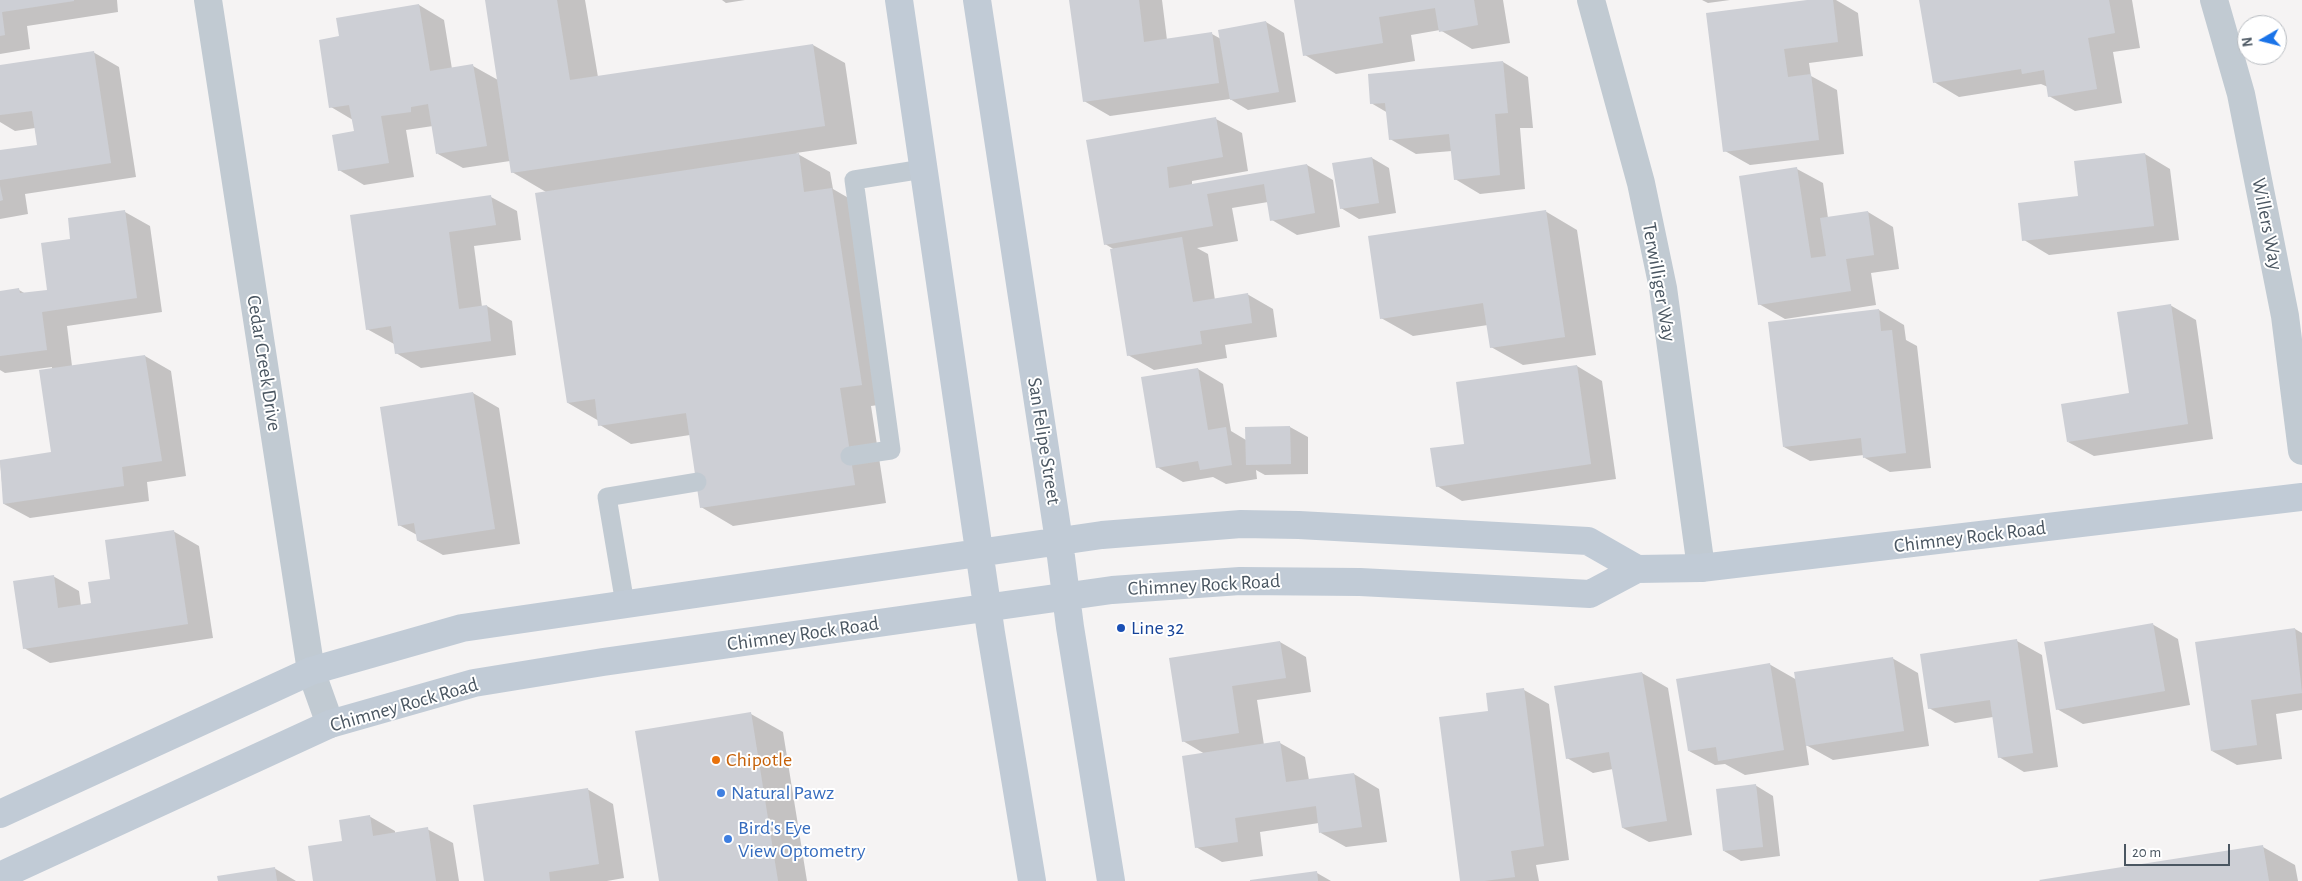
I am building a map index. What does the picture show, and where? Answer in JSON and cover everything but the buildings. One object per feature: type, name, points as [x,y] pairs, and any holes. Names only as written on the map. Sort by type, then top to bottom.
[{"type":"main road","points":[[898,0],[988,608],[1032,881]]},
{"type":"main road","name":"San Felipe Street","points":[[977,0],[1111,881]]},
{"type":"main road","name":"Chimney Rock Road","points":[[0,876],[330,724],[474,684],[603,662],[1112,590],[1240,581],[1360,582],[1590,594],[1638,569],[1701,568],[2302,497]]},
{"type":"main road","points":[[0,814],[311,671],[462,628],[1102,535],[1241,524],[1299,525],[1588,541],[1638,569]]},
{"type":"street","name":"Cedar Creek Drive","points":[[208,0],[311,671],[330,724]]},
{"type":"street","name":"Terwilliger Way","points":[[1591,0],[1641,183],[1662,288],[1701,568]]},
{"type":"street","name":"Willers Way","points":[[2214,0],[2241,94],[2279,287],[2302,452]]},
{"type":"lane","points":[[850,456],[891,450],[854,180],[924,169]]},
{"type":"lane","points":[[625,604],[607,497],[696,482]]},
{"type":"place","name":"Line 32","points":[[1121,628]]},
{"type":"place","name":"Chipotle","points":[[716,760]]},
{"type":"place","name":"Natural Pawz","points":[[721,793]]},
{"type":"place","name":"Bird's Eye View Optometry","points":[[728,839]]}]
